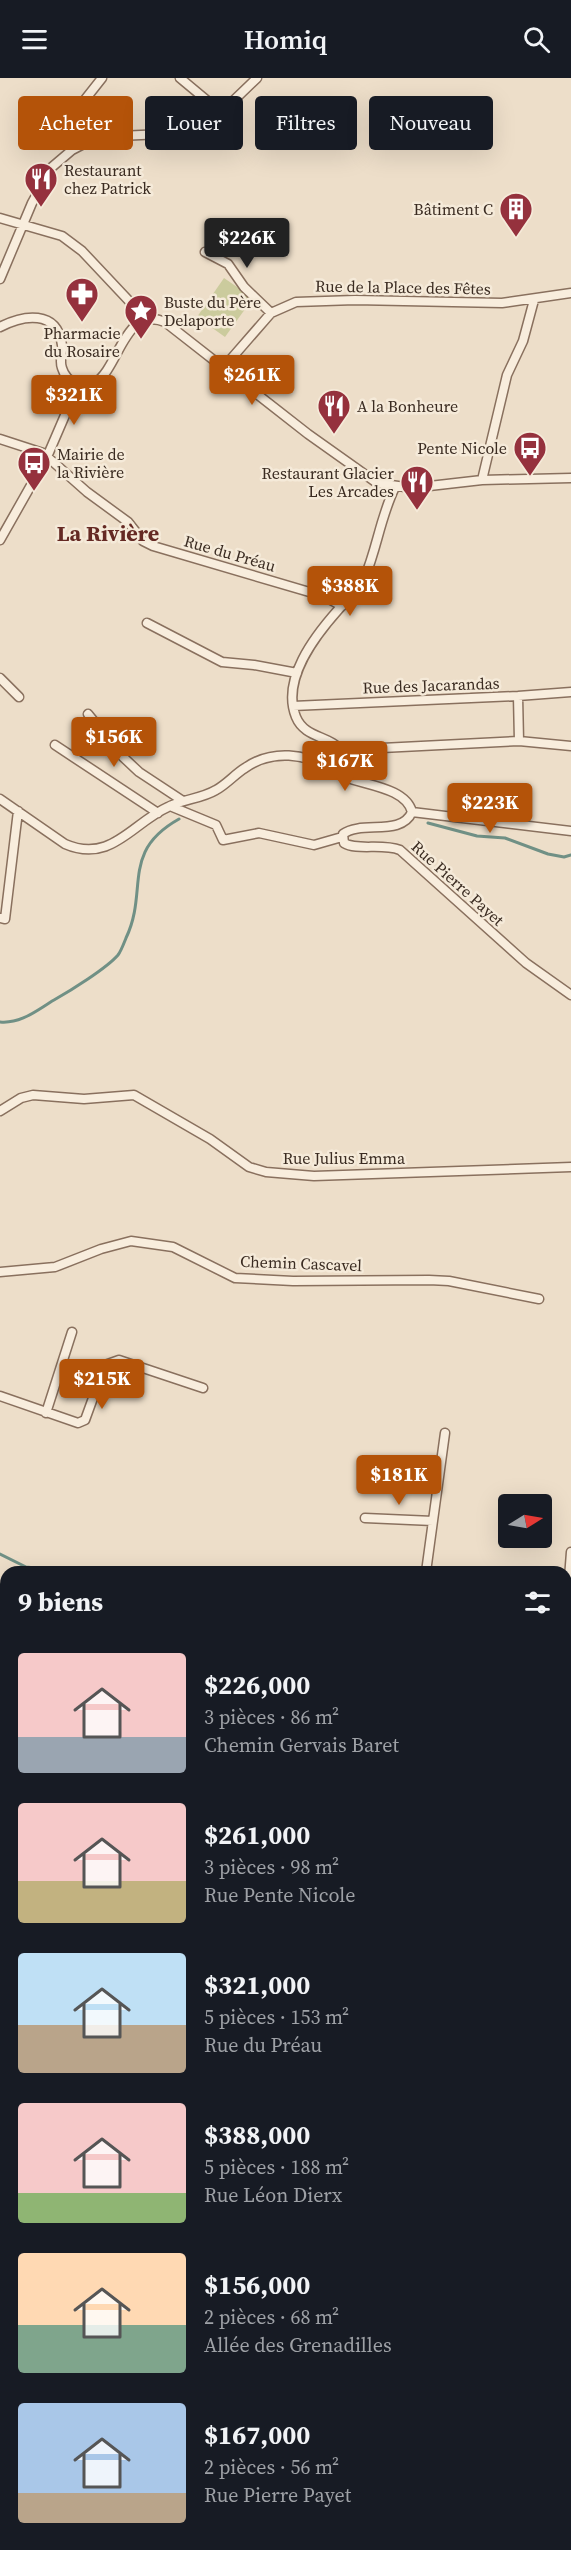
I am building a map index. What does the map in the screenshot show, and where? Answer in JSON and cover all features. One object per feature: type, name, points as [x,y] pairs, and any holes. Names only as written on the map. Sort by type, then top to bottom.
[{"type":"street","points":[[88,96],[102,78]]},
{"type":"street","points":[[180,78],[202,96]]},
{"type":"street","points":[[237,96],[257,78]]},
{"type":"street","points":[[0,279],[32,203],[52,167],[72,150],[97,137],[145,135]]},
{"type":"street","points":[[0,219],[62,236],[82,250],[146,319]]},
{"type":"street","points":[[205,252],[228,264],[244,287],[271,313]]},
{"type":"street","name":"Rue de la Place des Fêtes","points":[[224,367],[271,313],[284,306],[303,301],[478,304],[534,300],[571,293]]},
{"type":"street","points":[[482,480],[507,375],[523,340],[534,300]]},
{"type":"street","points":[[0,327],[24,317],[48,321],[59,335],[62,345],[61,367],[66,375],[78,385],[85,386],[99,380],[134,327],[146,319],[157,318],[342,459],[377,483],[412,488],[482,480],[571,478]]},
{"type":"street","points":[[0,540],[47,456],[78,385]]},
{"type":"street","name":"Rue du Préau","points":[[0,439],[43,453],[87,492],[128,522],[143,541],[323,596],[342,606]]},
{"type":"street","points":[[364,782],[347,752],[315,736],[301,726],[293,706],[293,688],[306,653],[363,581],[382,515],[395,487]]},
{"type":"street","points":[[147,623],[222,662],[297,673]]},
{"type":"street","points":[[0,678],[19,697]]},
{"type":"street","name":"Rue des Jacarandas","points":[[293,706],[571,692]]},
{"type":"street","points":[[518,696],[519,741]]},
{"type":"street","points":[[88,714],[123,757],[139,772],[183,801]]},
{"type":"street","points":[[328,741],[334,771]]},
{"type":"street","points":[[322,763],[331,757],[347,752],[519,741],[571,746]]},
{"type":"street","points":[[55,745],[158,813]]},
{"type":"street","points":[[0,799],[65,844],[83,849],[110,845],[169,806],[216,790],[245,768],[266,758],[280,755],[297,756],[322,763],[349,779],[364,782],[404,799],[412,812],[571,831]]},
{"type":"street","points":[[334,771],[346,772],[352,762]]},
{"type":"street","points":[[169,806],[216,825],[223,840],[259,833],[314,845],[342,837]]},
{"type":"street","points":[[0,918],[5,919],[18,811]]},
{"type":"street","name":"Rue Pierre Payet","points":[[412,812],[402,822],[356,828],[345,832],[342,837],[344,843],[350,846],[385,846],[400,850],[526,963],[571,995]]},
{"type":"street","name":"Rue Julius Emma","points":[[0,1111],[21,1098],[33,1095],[84,1099],[134,1095],[210,1139],[249,1167],[266,1172],[314,1176],[571,1167]]},
{"type":"street","name":"Chemin Cascavel","points":[[0,1272],[55,1267],[117,1243],[145,1242],[173,1247],[235,1278],[293,1281],[449,1281],[539,1299]]},
{"type":"street","points":[[46,1413],[72,1332]]},
{"type":"street","points":[[0,1396],[71,1423],[78,1423],[85,1420],[105,1365],[119,1360],[203,1388]]},
{"type":"street","points":[[427,1566],[445,1433]]},
{"type":"street","points":[[365,1518],[433,1521]]},
{"type":"green space","points":[[224,278],[253,298],[225,337],[197,317]]},
{"type":"waterway","points":[[0,1022],[15,1021],[35,1012],[88,979],[118,955],[136,904],[142,858],[149,845],[161,832],[179,819]]},
{"type":"waterway","points":[[428,823],[477,836],[505,838],[548,854],[564,857],[571,855]]},
{"type":"waterway","points":[[0,1554],[24,1566]]},
{"type":"place","name":"Restaurant chez Patrick","points":[[41,208]]},
{"type":"place","name":"Bâtiment C","points":[[516,238]]},
{"type":"place","name":"Pharmacie du Rosaire","points":[[82,323]]},
{"type":"place","name":"Buste du Père Delaporte","points":[[141,340]]},
{"type":"place","name":"A la Bonheure","points":[[334,435]]},
{"type":"place","name":"Pente Nicole","points":[[530,477]]},
{"type":"place","name":"Mairie de la Rivière","points":[[34,492]]},
{"type":"place","name":"Restaurant Glacier Les Arcades","points":[[417,511]]},
{"type":"district","name":"La Rivière","points":[[108,533]]}]
